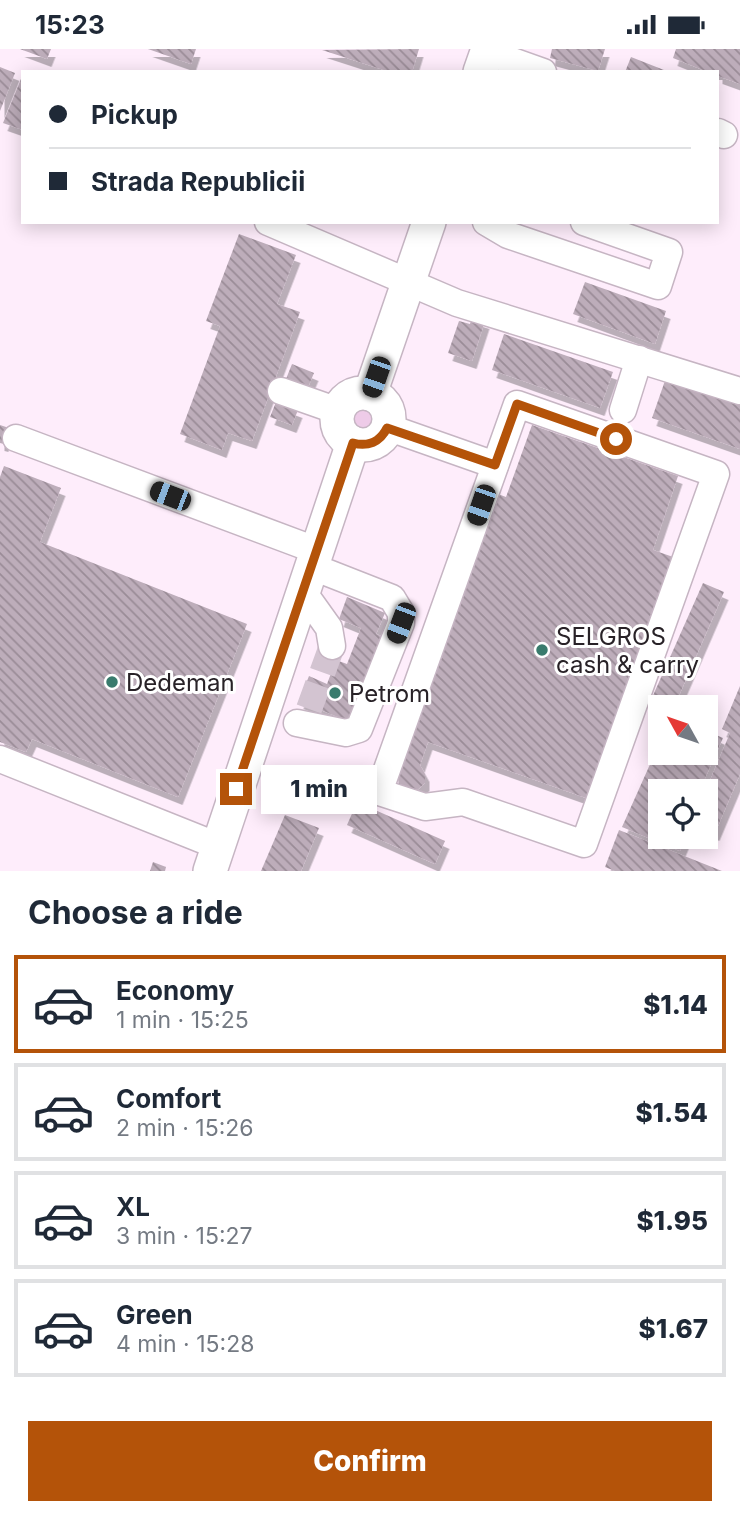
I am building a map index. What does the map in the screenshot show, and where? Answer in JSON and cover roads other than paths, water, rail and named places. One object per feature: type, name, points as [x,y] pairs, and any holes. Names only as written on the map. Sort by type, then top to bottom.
[{"type":"main road","points":[[370,394],[428,224]]},
{"type":"main road","points":[[370,394],[378,398],[388,411],[387,428],[381,437],[370,443],[353,443],[341,433],[338,411],[347,398],[370,394]]},
{"type":"main road","points":[[214,858],[353,443]]},
{"type":"lane","points":[[485,58],[535,70]]},
{"type":"lane","points":[[273,224],[457,303],[740,391]]},
{"type":"lane","points":[[489,224],[508,235],[658,286],[668,252],[590,224]]},
{"type":"lane","points":[[623,411],[639,359]]},
{"type":"lane","points":[[281,391],[338,411]]},
{"type":"lane","points":[[517,404],[716,474],[584,844],[463,802],[425,807],[379,792],[495,465],[517,404]]},
{"type":"lane","points":[[387,428],[495,465]]},
{"type":"lane","points":[[16,438],[311,570],[392,598],[401,613],[401,623],[359,729],[346,733],[303,716],[254,737]]},
{"type":"lane","points":[[311,570],[332,646]]},
{"type":"lane","points":[[0,759],[214,858]]},
{"type":"tunnel","points":[[309,709],[332,646]]},
{"type":"place","name":"SELGROS cash & carry","points":[[542,650]]},
{"type":"place","name":"Dedeman","points":[[112,682]]},
{"type":"place","name":"Petrom","points":[[335,693]]}]
